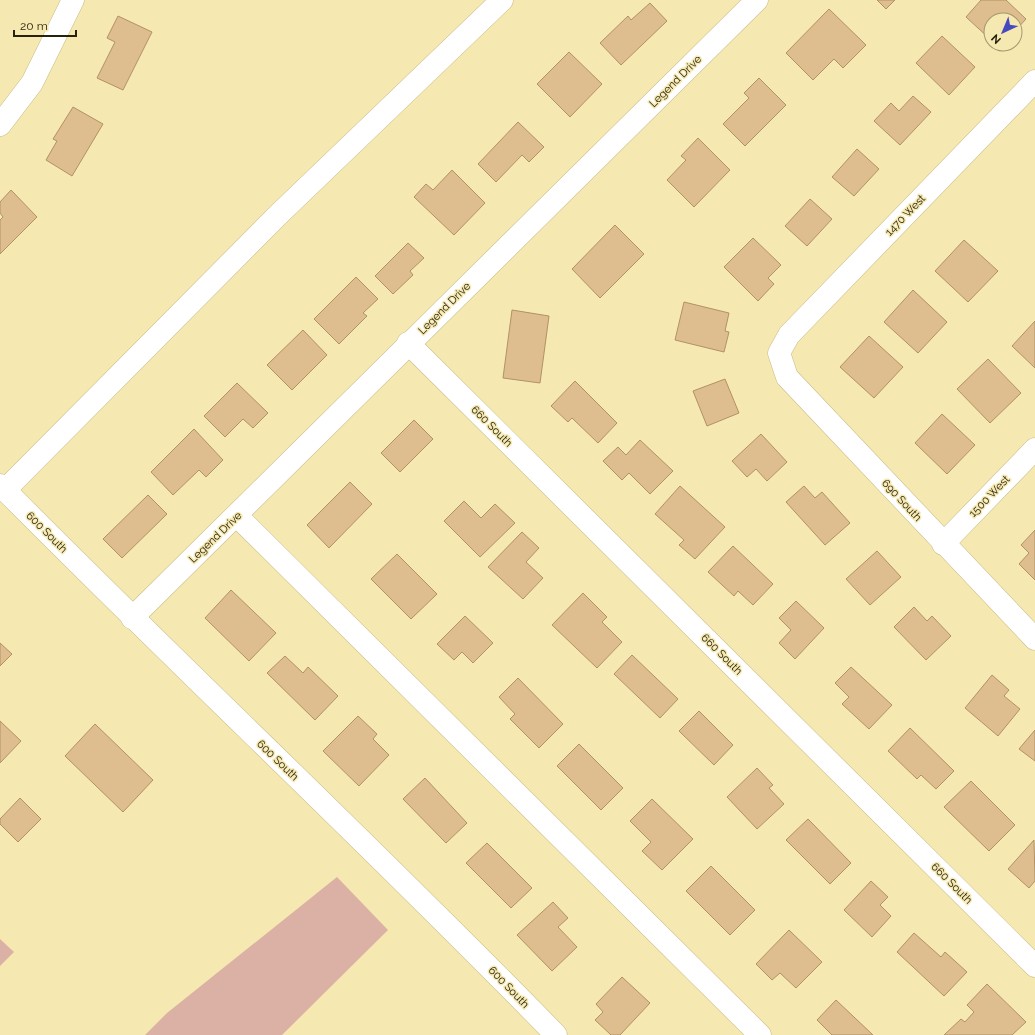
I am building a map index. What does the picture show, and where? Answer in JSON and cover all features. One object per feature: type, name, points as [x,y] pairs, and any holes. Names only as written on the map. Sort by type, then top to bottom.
[{"type":"street","points":[[0,125],[32,83],[73,0]]},
{"type":"street","points":[[3,487],[278,215],[502,0]]},
{"type":"street","name":"Legend Drive","points":[[132,618],[237,516],[408,343],[757,0]]},
{"type":"street","name":"1470 West","points":[[778,353],[789,335],[1035,81]]},
{"type":"street","name":"660 South","points":[[408,343],[1035,966]]},
{"type":"street","name":"690 South","points":[[778,353],[787,377],[943,544],[1035,639]]},
{"type":"street","name":"1500 West","points":[[943,544],[1035,449]]},
{"type":"street","name":"600 South","points":[[3,487],[132,618],[460,937],[556,1035]]},
{"type":"street","points":[[237,516],[760,1035]]},
{"type":"shaded area","points":[[337,877],[388,930],[282,1035],[145,1035],[167,1013]]},
{"type":"shaded area","points":[[0,939],[14,952],[0,966]]},
{"type":"building","points":[[877,0],[895,0],[886,9]]},
{"type":"building","points":[[981,0],[1006,0],[1019,12],[983,12],[983,33],[966,17]]},
{"type":"building","points":[[650,3],[667,21],[621,65],[600,43],[628,16],[631,20]]},
{"type":"building","points":[[829,9],[866,45],[843,68],[834,59],[813,80],[786,53]]},
{"type":"building","points":[[118,16],[152,32],[123,90],[97,78],[115,42],[107,38]]},
{"type":"building","points":[[942,36],[975,67],[949,95],[916,63]]},
{"type":"building","points":[[569,52],[602,84],[570,117],[537,84]]},
{"type":"building","points":[[759,78],[786,105],[745,146],[723,124],[749,98],[744,93]]},
{"type":"building","points":[[913,96],[931,112],[900,145],[874,121],[891,103],[899,111]]},
{"type":"building","points":[[73,107],[103,124],[72,176],[46,160],[57,141],[53,139]]},
{"type":"building","points":[[518,122],[544,147],[529,162],[522,155],[496,182],[478,164]]},
{"type":"building","points":[[698,138],[730,170],[694,207],[667,180],[686,160],[681,156]]},
{"type":"building","points":[[857,149],[879,169],[854,196],[832,177]]},
{"type":"building","points":[[452,170],[485,203],[454,235],[414,197],[426,184],[433,190]]},
{"type":"building","points":[[11,190],[37,217],[0,254],[0,220],[3,217],[0,213],[0,202]]},
{"type":"building","points":[[810,199],[832,219],[807,246],[785,226]]},
{"type":"building","points":[[615,225],[644,254],[600,298],[572,269]]},
{"type":"building","points":[[753,238],[781,265],[768,278],[774,284],[758,301],[724,267]]},
{"type":"building","points":[[964,240],[998,271],[968,302],[935,271]]},
{"type":"building","points":[[408,243],[424,258],[410,271],[413,275],[393,294],[375,276]]},
{"type":"building","points":[[356,277],[378,299],[363,313],[367,316],[339,344],[314,319]]},
{"type":"building","points":[[913,290],[947,322],[918,353],[884,322]]},
{"type":"building","points":[[684,302],[729,313],[725,331],[729,332],[724,352],[675,340]]},
{"type":"building","points":[[512,310],[549,316],[540,383],[503,378]]},
{"type":"building","points":[[1035,321],[1035,368],[1012,346]]},
{"type":"building","points":[[303,330],[327,355],[292,390],[267,365]]},
{"type":"building","points":[[869,336],[903,367],[874,398],[840,367]]},
{"type":"building","points":[[988,359],[1021,393],[990,423],[957,389]]},
{"type":"building","points":[[725,379],[739,413],[707,426],[693,391]]},
{"type":"building","points":[[575,381],[617,423],[598,443],[572,418],[568,422],[551,406]]},
{"type":"building","points":[[237,383],[268,413],[253,428],[243,419],[225,437],[204,416]]},
{"type":"building","points":[[942,414],[975,445],[947,474],[915,443]]},
{"type":"building","points":[[414,420],[433,439],[400,472],[381,453]]},
{"type":"building","points":[[194,429],[223,460],[206,477],[199,470],[173,495],[151,472]]},
{"type":"building","points":[[761,434],[787,462],[767,481],[756,469],[747,477],[732,461]]},
{"type":"building","points":[[640,440],[673,471],[650,494],[629,473],[622,480],[603,461],[618,447],[626,455]]},
{"type":"building","points":[[350,482],[372,504],[329,548],[307,525]]},
{"type":"building","points":[[680,486],[725,527],[695,559],[679,545],[684,540],[655,514]]},
{"type":"building","points":[[804,486],[815,498],[822,492],[850,523],[825,545],[786,502]]},
{"type":"building","points":[[148,495],[167,514],[122,558],[103,539]]},
{"type":"building","points":[[464,501],[481,518],[495,504],[515,523],[480,557],[444,521]]},
{"type":"building","points":[[1035,530],[1035,580],[1019,564],[1029,553],[1021,545]]},
{"type":"building","points":[[522,532],[539,548],[526,562],[543,578],[523,599],[488,567]]},
{"type":"building","points":[[733,546],[773,584],[753,605],[738,591],[734,596],[708,572]]},
{"type":"building","points":[[877,551],[901,577],[870,605],[846,579]]},
{"type":"building","points":[[397,554],[437,594],[411,619],[371,579]]},
{"type":"building","points":[[231,590],[276,633],[249,661],[205,618]]},
{"type":"building","points":[[583,593],[607,617],[602,622],[622,642],[597,668],[552,625]]},
{"type":"building","points":[[796,601],[824,628],[795,659],[779,643],[791,630],[779,618]]},
{"type":"building","points":[[914,607],[927,621],[932,616],[951,636],[926,660],[894,627]]},
{"type":"building","points":[[465,616],[493,643],[473,663],[462,652],[454,660],[437,644]]},
{"type":"building","points":[[0,643],[12,654],[0,666]]},
{"type":"building","points":[[632,655],[678,699],[660,718],[614,674]]},
{"type":"building","points":[[285,656],[303,673],[308,667],[338,696],[315,720],[267,673]]},
{"type":"building","points":[[851,667],[892,705],[869,729],[842,704],[849,697],[835,683]]},
{"type":"building","points":[[992,675],[1009,690],[1004,696],[1020,709],[998,736],[965,708]]},
{"type":"building","points":[[518,678],[563,724],[539,748],[510,719],[515,714],[499,697]]},
{"type":"building","points":[[699,711],[733,745],[714,765],[679,731]]},
{"type":"building","points":[[358,716],[377,734],[373,739],[389,755],[359,786],[323,751]]},
{"type":"building","points":[[0,721],[21,741],[0,763]]},
{"type":"building","points":[[95,724],[153,780],[123,812],[65,756]]},
{"type":"building","points":[[910,728],[954,771],[936,789],[921,775],[917,779],[888,751]]},
{"type":"building","points":[[1035,730],[1035,761],[1019,749]]},
{"type":"building","points":[[579,744],[623,788],[601,810],[557,766]]},
{"type":"building","points":[[757,768],[773,785],[769,788],[784,804],[757,829],[727,797]]},
{"type":"building","points":[[425,778],[467,823],[446,843],[403,799]]},
{"type":"building","points":[[971,781],[1015,825],[989,851],[944,807]]},
{"type":"building","points":[[20,798],[41,819],[18,842],[0,824],[0,819]]},
{"type":"building","points":[[652,799],[693,839],[662,870],[642,851],[651,842],[630,821]]},
{"type":"building","points":[[808,819],[851,863],[830,884],[786,840]]},
{"type":"building","points":[[1034,840],[1035,881],[1029,888],[1008,869]]},
{"type":"building","points":[[487,843],[532,888],[511,908],[466,863]]},
{"type":"building","points":[[711,866],[755,910],[730,935],[686,891]]},
{"type":"building","points":[[871,881],[888,897],[880,905],[891,916],[872,937],[844,910]]},
{"type":"building","points":[[553,902],[568,918],[558,927],[577,947],[552,971],[517,935]]},
{"type":"building","points":[[789,930],[822,962],[796,988],[780,973],[772,980],[756,964]]},
{"type":"building","points":[[914,933],[941,957],[945,952],[967,972],[944,996],[897,952]]},
{"type":"building","points":[[622,977],[650,1003],[620,1035],[611,1035],[595,1020],[603,1012],[596,1004]]},
{"type":"building","points":[[987,984],[1026,1022],[1012,1035],[944,1035],[961,1019],[965,1022],[974,1012],[967,1005]]},
{"type":"building","points":[[836,1000],[873,1035],[832,1035],[817,1020]]}]
